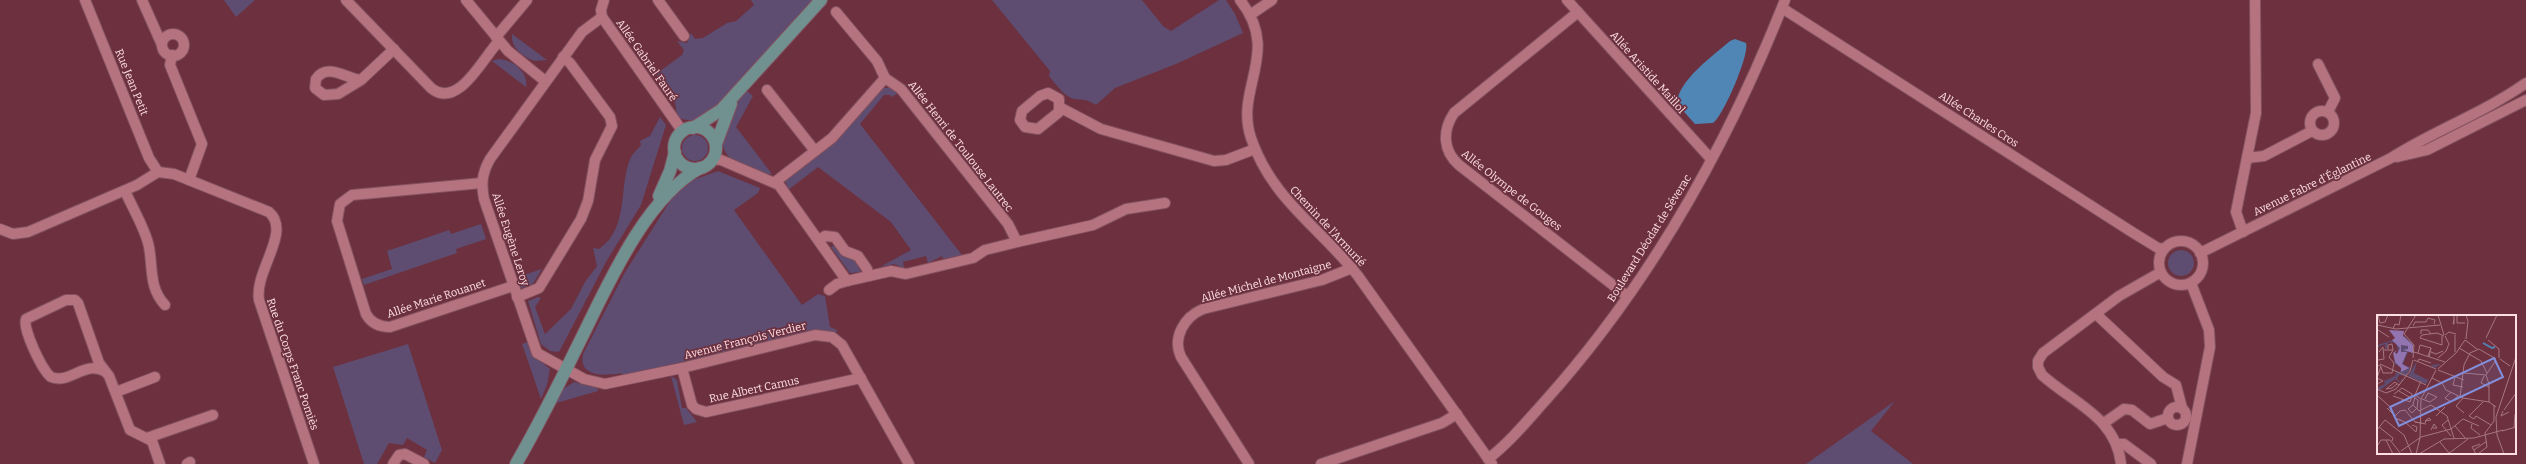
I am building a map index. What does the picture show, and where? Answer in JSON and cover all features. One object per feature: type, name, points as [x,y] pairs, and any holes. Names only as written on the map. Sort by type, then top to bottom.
[{"type":"main road","points":[[516,464],[551,401],[611,279],[653,210],[668,176],[675,152],[676,141],[688,130],[721,110],[737,94],[787,35],[821,0]]},
{"type":"main road","points":[[653,210],[676,183],[713,159],[716,144],[726,114],[737,94]]},
{"type":"main road","points":[[688,130],[707,132],[716,144]]},
{"type":"main road","points":[[675,152],[683,165],[700,168]]},
{"type":"street","name":"Rue Jean Petit","points":[[86,0],[149,158],[158,172]]},
{"type":"street","points":[[142,0],[162,45],[166,53],[172,55],[178,54],[183,48],[180,37],[169,35],[162,45]]},
{"type":"street","points":[[346,0],[431,88],[438,93],[448,94],[463,87],[528,0]]},
{"type":"street","points":[[466,0],[513,56],[545,81]]},
{"type":"street","name":"Allée Gabriel Fauré","points":[[604,0],[600,10],[602,18],[688,130]]},
{"type":"street","points":[[658,0],[684,36]]},
{"type":"street","name":"Chemin de l'Armurié","points":[[1240,0],[1250,15],[1258,48],[1257,67],[1248,97],[1247,114],[1248,129],[1255,149],[1285,200],[1352,268],[1490,462]]},
{"type":"street","points":[[1250,15],[1272,0]]},
{"type":"street","name":"Allée Aristide Maillol","points":[[1567,0],[1711,159]]},
{"type":"street","points":[[2243,232],[2236,212],[2256,113],[2255,0]]},
{"type":"street","name":"Boulevard Déodat de Séverac","points":[[1490,462],[1573,369],[1627,296],[1674,223],[1711,159],[1743,97],[1783,4]]},
{"type":"street","name":"Allée Charles Cros","points":[[1783,4],[2138,236],[2158,248],[2164,249]]},
{"type":"street","points":[[775,182],[837,132],[885,78],[877,61],[836,12]]},
{"type":"street","name":"Allée Olympe de Gouges","points":[[1578,12],[1454,113],[1447,129],[1447,148],[1450,155],[1459,165],[1627,296]]},
{"type":"street","name":"Allée Eugène Leroy","points":[[566,369],[537,353],[484,199],[482,183],[490,158],[545,81],[586,28],[602,18]]},
{"type":"street","points":[[361,80],[394,49]]},
{"type":"street","points":[[172,55],[170,65],[202,144],[189,180]]},
{"type":"street","points":[[517,297],[539,288],[575,230],[588,201],[595,160],[612,126],[610,117],[564,57]]},
{"type":"street","points":[[2318,64],[2335,98],[2328,112]]},
{"type":"street","name":"Allée Henri de Toulouse Lautrec","points":[[885,78],[901,89],[999,213],[1012,231],[1017,242]]},
{"type":"street","name":"Avenue Fabre d'Églantine","points":[[2200,253],[2391,158],[2419,141],[2508,96],[2526,83]]},
{"type":"street","points":[[766,90],[815,151]]},
{"type":"street","name":"Avenue Fabre d'Églantine","points":[[2391,158],[2427,150],[2526,100]]},
{"type":"street","points":[[1061,108],[1101,129],[1214,161],[1232,158],[1255,149]]},
{"type":"street","points":[[2312,131],[2309,123],[2312,115],[2320,111],[2328,112]]},
{"type":"street","points":[[2247,158],[2264,156],[2312,131],[2324,135],[2332,131],[2334,123],[2328,112]]},
{"type":"street","points":[[713,159],[775,182],[819,240],[847,281]]},
{"type":"street","name":"Rue du Corps Franc Pomiès","points":[[158,172],[189,180],[266,210],[276,220],[277,233],[259,278],[258,295],[314,464]]},
{"type":"street","points":[[0,229],[8,233],[23,234],[125,191],[149,179],[158,172]]},
{"type":"street","name":"Allée Marie Rouanet","points":[[482,183],[352,195],[340,204],[337,222],[366,314],[371,321],[380,326],[390,327],[513,286]]},
{"type":"street","points":[[125,191],[149,247],[151,277],[159,298],[165,305]]},
{"type":"street","points":[[829,290],[836,284],[869,276],[893,271],[906,274],[973,258],[984,250],[1093,225],[1126,209],[1165,203]]},
{"type":"street","points":[[819,240],[827,236],[834,237],[845,251],[858,256],[867,269],[869,276]]},
{"type":"street","points":[[2187,242],[2200,253],[2203,259],[2200,273],[2191,283],[2174,284],[2161,272],[2160,256],[2164,249],[2170,244],[2187,242]]},
{"type":"street","name":"Allée Michel de Montaigne","points":[[1249,464],[1181,357],[1178,346],[1183,327],[1189,318],[1203,309],[1322,280],[1352,268]]},
{"type":"street","points":[[2121,464],[2117,444],[2104,423],[2049,381],[2038,367],[2038,360],[2043,353],[2118,296],[2161,272]]},
{"type":"street","points":[[2187,464],[2210,347],[2209,330],[2191,283]]},
{"type":"street","points":[[106,372],[90,367],[62,379],[51,377],[43,367],[24,326],[26,318],[66,300],[77,301],[90,332],[91,341],[99,363],[106,372],[116,392],[130,430],[153,442],[160,464]]},
{"type":"street","points":[[2096,314],[2163,377],[2176,385],[2182,408],[2186,414],[2182,423],[2175,424],[2168,418]]},
{"type":"street","name":"Avenue François Verdier","points":[[566,369],[589,381],[605,384],[682,368],[818,335],[832,338],[840,344],[861,378],[909,464]]},
{"type":"street","name":"Rue Albert Camus","points":[[682,368],[692,405],[696,409],[706,412],[861,378]]},
{"type":"street","points":[[116,392],[155,376]]},
{"type":"street","points":[[2104,423],[2124,409],[2132,410],[2150,424],[2168,418],[2172,408],[2182,408]]},
{"type":"street","points":[[1321,464],[1442,423],[1457,414]]},
{"type":"street","points":[[147,438],[213,415]]},
{"type":"street","points":[[2117,444],[2124,444],[2151,464]]},
{"type":"street","points":[[393,464],[399,455],[405,454],[424,464]]},
{"type":"shaded area","points":[[224,0],[255,0],[236,17]]},
{"type":"shaded area","points":[[751,0],[813,0],[722,103],[696,120],[682,119],[677,115],[675,103],[671,95],[656,74],[682,55],[684,50],[677,41],[687,43],[691,33],[695,39],[703,38],[727,23],[736,21],[754,5]]},
{"type":"shaded area","points":[[992,0],[1142,0],[1163,26],[1171,31],[1219,0],[1226,0],[1235,14],[1243,33],[1176,64],[1115,88],[1096,105],[1087,101],[1071,98],[1060,90],[1049,76],[1050,71]]},
{"type":"shaded area","points":[[512,34],[547,60],[535,61],[526,57],[515,47]]},
{"type":"shaded area","points":[[498,59],[509,61],[522,72],[525,77],[526,87],[492,61]]},
{"type":"shaded area","points":[[883,88],[892,88],[898,93],[892,97],[890,95],[884,95],[860,124],[962,255],[943,259],[942,256],[928,263],[926,256],[903,262],[904,268],[894,264],[880,267],[911,250],[891,222],[818,167],[788,190],[785,180]]},
{"type":"shaded area","points":[[746,90],[753,96],[736,127],[772,174],[757,172],[740,165],[729,157],[723,147],[722,142],[733,108]]},
{"type":"shaded area","points":[[660,117],[666,125],[641,205],[606,262],[559,352],[550,351],[541,344],[528,301],[538,297],[541,298],[535,307],[545,334],[571,309],[585,282],[597,266],[593,248],[599,249],[609,240],[615,230],[622,206],[627,168],[631,157],[641,145],[640,141],[650,136]]},
{"type":"shaded area","points":[[695,135],[704,139],[708,148],[704,157],[695,161],[686,157],[682,148],[686,139]]},
{"type":"shaded area","points":[[718,171],[760,188],[758,193],[734,210],[802,305],[818,294],[825,296],[830,327],[837,330],[836,333],[818,330],[622,376],[621,373],[601,375],[594,374],[589,371],[585,368],[583,354],[624,274],[672,198],[693,180]]},
{"type":"shaded area","points":[[481,224],[486,239],[456,249],[457,253],[364,285],[362,279],[392,269],[387,251],[449,230],[451,234]]},
{"type":"shaded area","points":[[835,245],[842,255],[854,259],[861,272],[850,273],[831,247]]},
{"type":"shaded area","points":[[2181,250],[2190,254],[2194,263],[2190,272],[2181,276],[2172,272],[2168,263],[2172,254]]},
{"type":"shaded area","points":[[542,269],[532,285],[521,288],[518,277]]},
{"type":"shaded area","points":[[528,342],[534,356],[550,369],[547,385],[541,399],[522,344]]},
{"type":"shaded area","points":[[408,344],[442,450],[435,463],[424,457],[427,450],[407,438],[403,445],[389,443],[377,464],[364,464],[333,367]]},
{"type":"shaded area","points":[[671,376],[677,380],[682,408],[686,408],[697,422],[684,425]]},
{"type":"shaded area","points":[[574,382],[597,388],[598,391],[556,403],[563,389]]},
{"type":"shaded area","points":[[1895,401],[1871,431],[1913,464],[1806,464]]},
{"type":"water","points":[[1735,39],[1746,43],[1746,49],[1740,72],[1729,98],[1723,110],[1713,123],[1695,124],[1677,104],[1683,86],[1706,61],[1730,41]]}]
